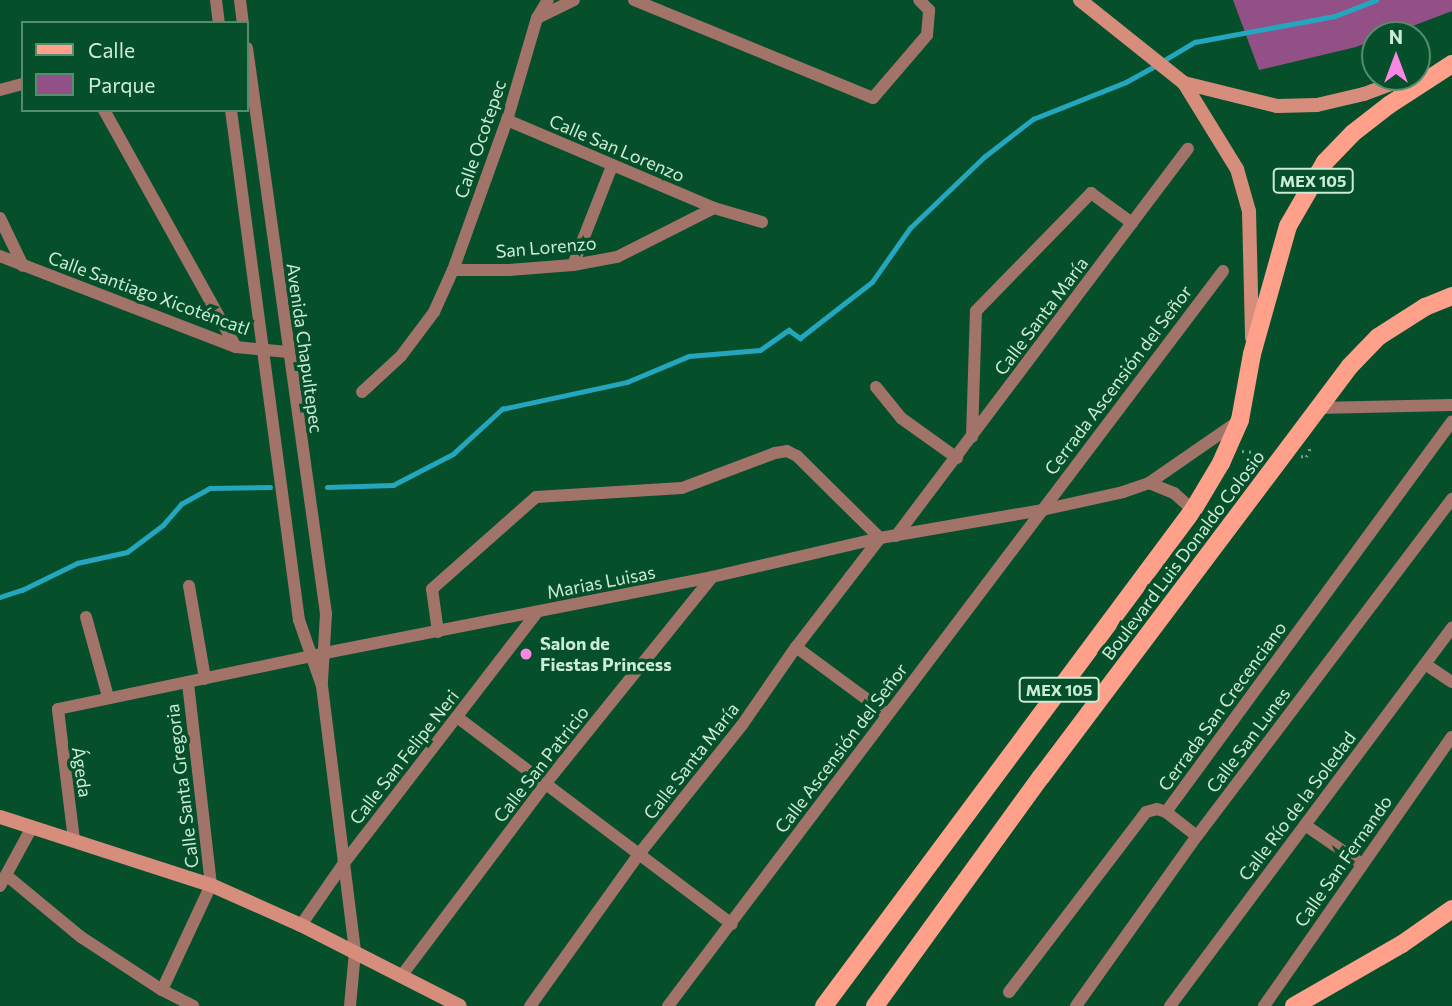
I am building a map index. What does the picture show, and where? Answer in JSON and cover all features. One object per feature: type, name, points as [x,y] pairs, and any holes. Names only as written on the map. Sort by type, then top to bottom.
[{"type":"main road","name":"MEX 105","points":[[1080,0],[1184,83],[1237,169],[1248,211],[1252,354]]},
{"type":"main road","name":"MEX 105","points":[[1431,70],[1452,63]]},
{"type":"main road","name":"MEX 105","points":[[1252,354],[1288,226],[1325,162],[1353,133],[1452,63]]},
{"type":"main road","name":"MEX 105","points":[[1184,83],[1277,106],[1317,105],[1372,91]]},
{"type":"main road","name":"Boulevard Luis Donaldo Colosio","points":[[875,1006],[1041,777],[1253,500],[1317,408],[1378,337],[1425,307],[1452,296]]},
{"type":"main road","name":"Boulevard Luis Donaldo Colosio","points":[[824,1006],[1193,510],[1221,463],[1240,420],[1252,354]]},
{"type":"main road","points":[[0,817],[211,886],[355,951],[460,1006]]},
{"type":"main road","points":[[1294,1006],[1402,944],[1452,909]]},
{"type":"street","points":[[216,0],[219,21]]},
{"type":"street","points":[[240,0],[243,21]]},
{"type":"street","name":"Calle Ocotepec","points":[[362,392],[401,356],[434,312],[453,270],[507,120],[537,18],[554,3],[574,0]]},
{"type":"street","points":[[634,0],[873,99],[927,35],[930,24],[929,10],[919,0]]},
{"type":"street","name":"Avenida Chapultepec","points":[[248,55],[326,614],[322,686]]},
{"type":"street","points":[[0,90],[21,85]]},
{"type":"street","points":[[105,112],[236,347]]},
{"type":"street","points":[[231,112],[299,620],[322,686],[355,951],[350,1006]]},
{"type":"street","name":"Calle San Lorenzo","points":[[507,120],[714,208],[762,222]]},
{"type":"street","name":"Calle Santa María","points":[[896,536],[1188,149]]},
{"type":"street","points":[[573,265],[612,166]]},
{"type":"street","points":[[972,438],[976,311],[1091,193],[1132,223]]},
{"type":"street","name":"San Lorenzo","points":[[453,270],[573,265],[617,257],[714,208]]},
{"type":"street","points":[[0,218],[23,265]]},
{"type":"street","name":"Calle Santiago Xicoténcatl","points":[[0,256],[236,347],[288,352]]},
{"type":"street","name":"Cerrada Ascensión del Señor","points":[[1042,510],[1223,271]]},
{"type":"street","points":[[876,387],[901,418],[957,458]]},
{"type":"street","points":[[1317,408],[1452,405]]},
{"type":"street","name":"Marias Luisas","points":[[58,709],[325,653],[712,578],[880,538],[1042,510],[1149,483],[1240,420]]},
{"type":"street","name":"Cerrada San Crecenciano","points":[[1009,992],[1135,824],[1146,812],[1157,809],[1166,812],[1452,421]]},
{"type":"street","points":[[438,632],[432,589],[536,497],[682,488],[775,453],[787,452],[797,456],[880,538]]},
{"type":"street","points":[[1149,483],[1174,493],[1193,510]]},
{"type":"street","name":"Calle San Lunes","points":[[1076,1006],[1197,836],[1452,499]]},
{"type":"street","name":"Calle Ascensión del Señor","points":[[668,1006],[1042,510]]},
{"type":"street","name":"Calle Santa María","points":[[530,1006],[639,855],[742,725],[796,647],[880,538]]},
{"type":"street","name":"Calle San Patricio","points":[[402,975],[546,783],[712,578]]},
{"type":"street","points":[[189,586],[205,679]]},
{"type":"street","name":"Calle San Felipe Neri","points":[[301,925],[344,863],[537,612]]},
{"type":"street","points":[[86,617],[108,697]]},
{"type":"street","name":"Calle Río de la Soledad","points":[[1170,1006],[1452,627]]},
{"type":"street","points":[[796,647],[887,714]]},
{"type":"street","points":[[1425,664],[1452,682]]},
{"type":"street","name":"Calle Santa Gregoria","points":[[187,682],[211,886]]},
{"type":"street","name":"Ágeda","points":[[58,709],[74,840]]},
{"type":"street","points":[[457,717],[732,924]]},
{"type":"street","name":"Calle San Fernando","points":[[1264,1006],[1452,737]]},
{"type":"street","points":[[1166,812],[1197,836]]},
{"type":"street","points":[[1305,825],[1362,864]]},
{"type":"street","points":[[32,827],[3,881],[81,937],[162,990],[193,1006]]},
{"type":"street","points":[[162,990],[211,886]]},
{"type":"street","points":[[339,1006],[351,980]]},
{"type":"path","points":[[1293,456],[1306,457],[1312,443]]},
{"type":"path","points":[[1242,451],[1268,453]]},
{"type":"green space","points":[[1233,0],[1452,0],[1452,11],[1426,21],[1361,21],[1361,45],[1356,47],[1259,70]]},
{"type":"waterway","points":[[1163,61],[1195,42],[1335,16],[1376,0]]},
{"type":"waterway","points":[[327,487],[393,485],[453,454],[502,409],[627,382],[689,356],[760,350],[789,330],[800,338],[872,282],[910,228],[984,157],[1033,119],[1126,82],[1155,66]]},
{"type":"waterway","points":[[0,597],[22,590],[77,563],[127,552],[163,525],[181,504],[210,488],[270,487]]},
{"type":"place","name":"Salon de Fiestas Princess","points":[[526,654]]}]
